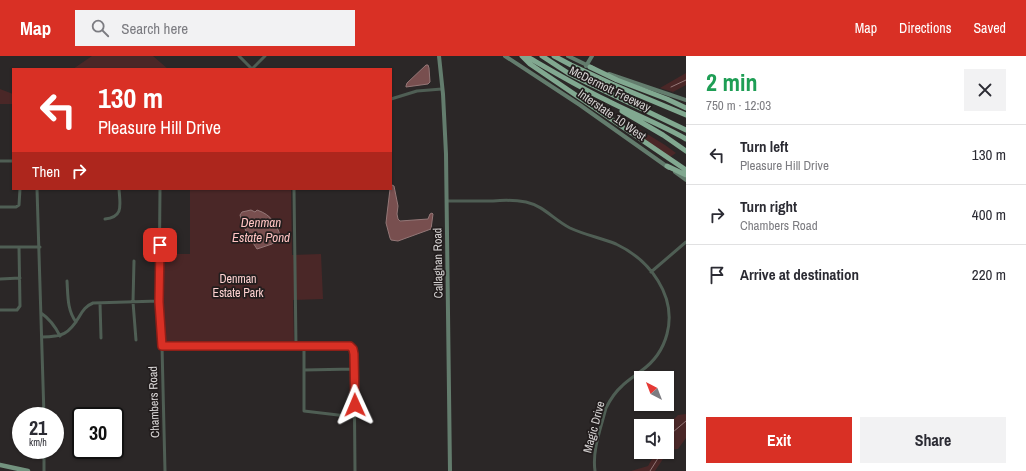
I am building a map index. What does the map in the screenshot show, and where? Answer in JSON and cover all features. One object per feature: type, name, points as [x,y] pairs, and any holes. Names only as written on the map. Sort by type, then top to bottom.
[{"type":"highway","points":[[522,56],[530,64],[686,170]]},
{"type":"highway","name":"McDermott Freeway","points":[[526,56],[573,84],[658,124],[686,139]]},
{"type":"highway","name":"McDermott Freeway","points":[[542,56],[568,73],[670,122],[686,128]]},
{"type":"highway","points":[[554,56],[612,84],[686,115]]},
{"type":"highway","points":[[588,66],[617,80],[686,108]]},
{"type":"highway","points":[[608,101],[686,151]]},
{"type":"highway","points":[[667,166],[686,175]]},
{"type":"main road","name":"Callaghan Road","points":[[439,56],[446,154],[450,471]]},
{"type":"main road","name":"Interstate 10 West","points":[[505,56],[580,105],[686,180]]},
{"type":"main road","points":[[568,56],[588,66],[686,100]]},
{"type":"main road","points":[[588,66],[592,56]]},
{"type":"main road","points":[[0,465],[25,471]]},
{"type":"street","points":[[239,56],[251,68]]},
{"type":"street","points":[[253,68],[264,56]]},
{"type":"street","points":[[392,99],[418,91],[442,89]]},
{"type":"street","points":[[0,161],[12,161]]},
{"type":"street","points":[[0,207],[16,207],[20,205],[20,190]]},
{"type":"street","points":[[38,190],[44,407]]},
{"type":"street","points":[[105,219],[113,218],[118,213],[119,190]]},
{"type":"street","name":"Chambers Road","points":[[160,190],[159,302],[162,346],[165,471]]},
{"type":"street","points":[[294,190],[296,346]]},
{"type":"street","name":"Magic Drive","points":[[447,201],[508,200],[532,204],[542,208],[569,228],[609,241],[622,247],[638,259],[656,276],[668,302],[669,316],[666,337],[660,350],[652,361],[644,370],[621,386],[606,408],[596,450],[594,462],[595,471]]},
{"type":"street","points":[[651,272],[686,242]]},
{"type":"street","points":[[0,247],[40,247]]},
{"type":"street","points":[[0,310],[17,310],[20,308],[19,247]]},
{"type":"street","points":[[134,261],[133,302],[136,340]]},
{"type":"street","points":[[0,278],[20,278]]},
{"type":"street","points":[[67,281],[69,310],[76,322]]},
{"type":"street","points":[[42,337],[60,336],[68,331],[74,326],[87,306],[93,303],[159,302]]},
{"type":"street","points":[[100,303],[101,338]]},
{"type":"street","points":[[41,313],[48,318],[60,336]]},
{"type":"street","points":[[162,346],[352,347],[354,369],[355,471]]},
{"type":"street","points":[[304,346],[304,411],[355,417]]},
{"type":"street","points":[[304,370],[354,369]]},
{"type":"street","points":[[44,459],[44,471]]},
{"type":"green space","points":[[92,56],[153,56],[167,68],[74,68]]},
{"type":"green space","points":[[686,73],[686,85],[673,92],[660,88]]},
{"type":"green space","points":[[0,89],[12,94],[12,104],[0,104]]},
{"type":"green space","points":[[634,126],[676,153],[670,157],[632,132]]},
{"type":"green space","name":"Denman Estate Park","points":[[190,190],[291,190],[292,255],[321,254],[323,299],[293,300],[294,344],[166,343],[164,341],[164,254],[190,254]]},
{"type":"green space","points":[[686,414],[686,438],[678,449],[674,449],[674,419],[678,415]]},
{"type":"green space","points":[[652,459],[663,459],[655,471],[631,471],[648,466]]},
{"type":"water","points":[[426,65],[428,65],[429,68],[430,82],[428,84],[406,87],[407,83]]},
{"type":"water","points":[[392,185],[394,186],[398,206],[397,214],[400,221],[428,219],[430,214],[433,214],[431,229],[398,241],[391,240],[386,223],[390,190],[392,190]]},
{"type":"water","name":"Denman Estate Pond","points":[[251,210],[255,212],[257,210],[270,217],[281,237],[272,244],[257,249],[245,229],[240,215],[242,212]]},
{"type":"waterway","points":[[671,87],[686,80]]},
{"type":"waterway","points":[[674,431],[686,421]]},
{"type":"waterway","points":[[650,471],[658,459]]},
{"type":"route","points":[[160,245],[159,302],[162,346],[350,346],[353,349],[354,354],[355,405]]}]
